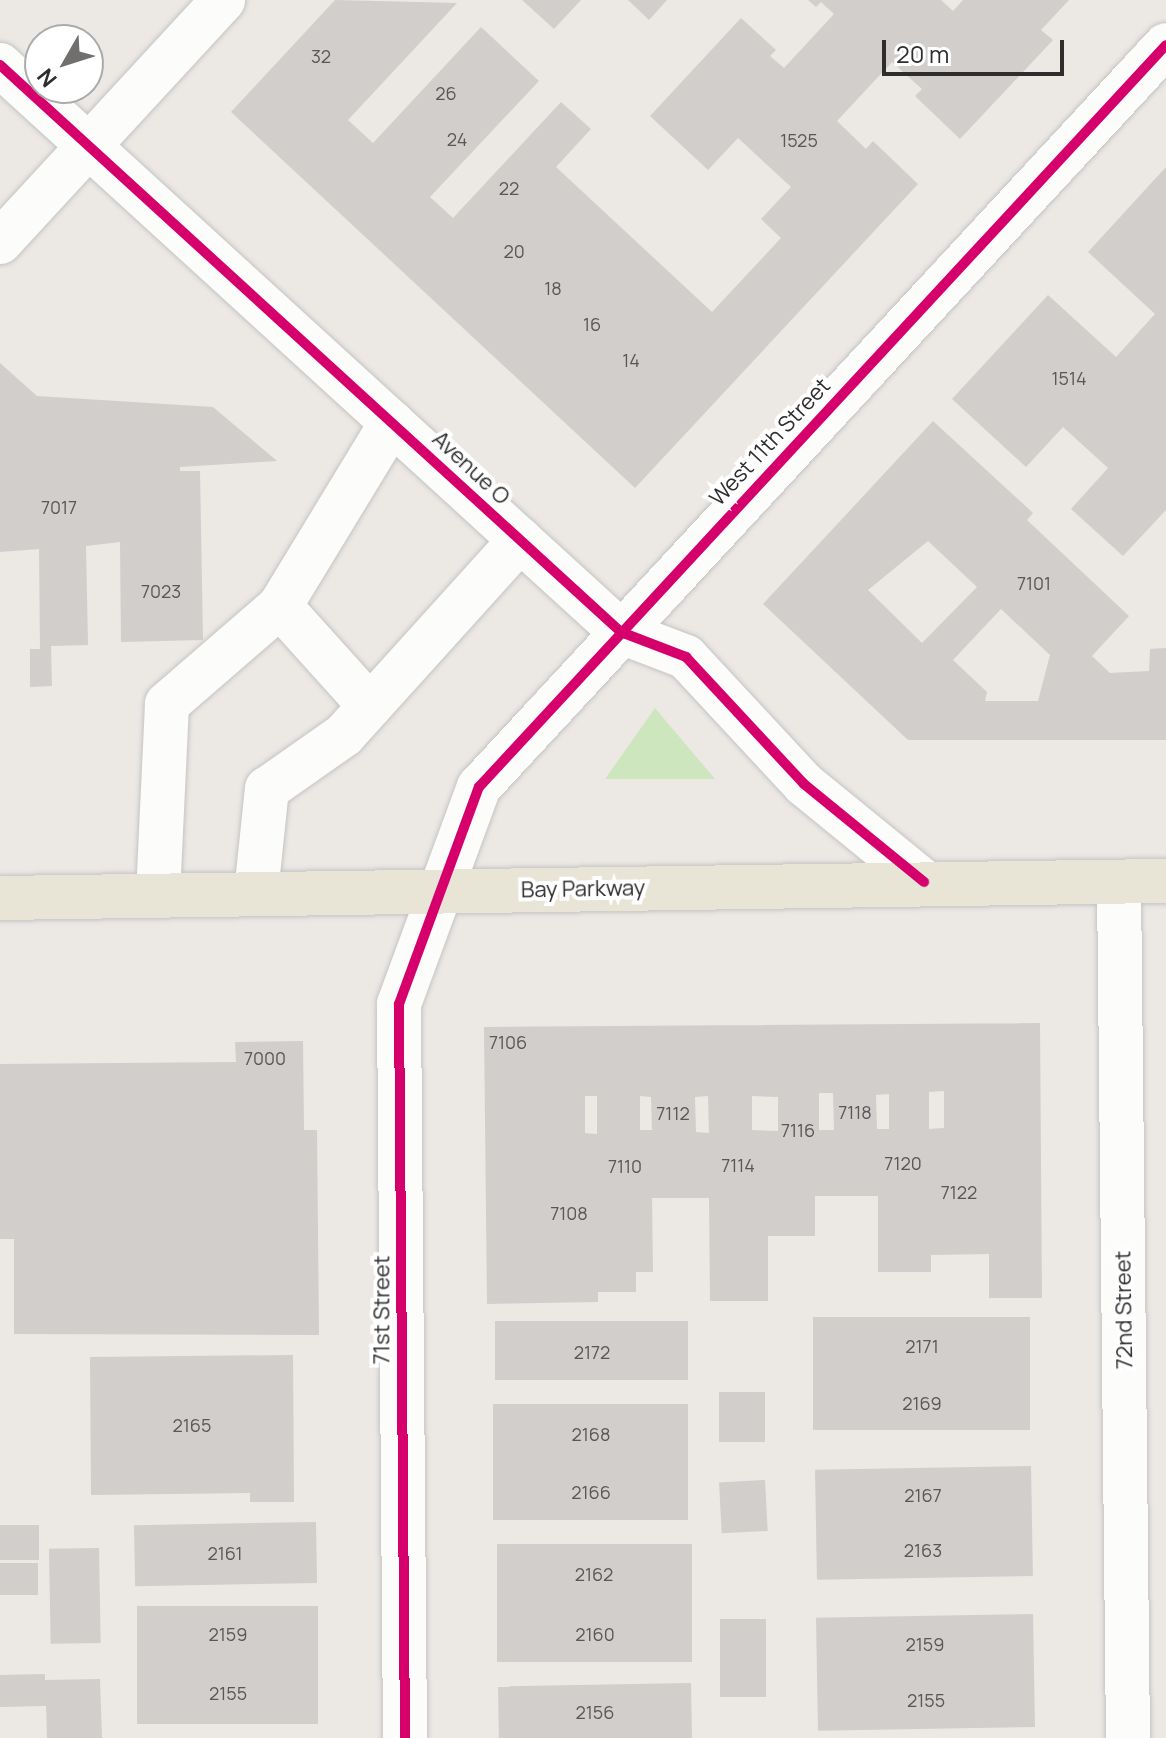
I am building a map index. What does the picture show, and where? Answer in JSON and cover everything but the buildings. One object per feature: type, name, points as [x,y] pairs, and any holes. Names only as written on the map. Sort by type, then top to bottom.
[{"type":"main road","name":"Bay Parkway","points":[[0,898],[440,889],[1166,881]]},
{"type":"street","points":[[0,242],[223,0]]},
{"type":"street","name":"West 11th Street","points":[[440,889],[479,787],[1166,45]]},
{"type":"street","name":"Avenue O","points":[[0,65],[621,632],[686,657],[804,784],[924,882]]},
{"type":"street","points":[[158,895],[167,704],[280,606],[392,422]]},
{"type":"street","points":[[256,893],[267,789],[344,735],[520,540]]},
{"type":"street","points":[[280,606],[370,706]]},
{"type":"street","name":"72nd Street","points":[[1119,882],[1128,1738]]},
{"type":"street","name":"71st Street","points":[[405,1738],[399,1004],[440,889]]},
{"type":"green space","points":[[655,708],[715,779],[605,779]]},
{"type":"cycle path","points":[[405,1738],[399,1004],[479,787],[1166,45]]},
{"type":"cycle path","points":[[0,65],[621,632],[686,657],[804,784],[924,882]]}]
